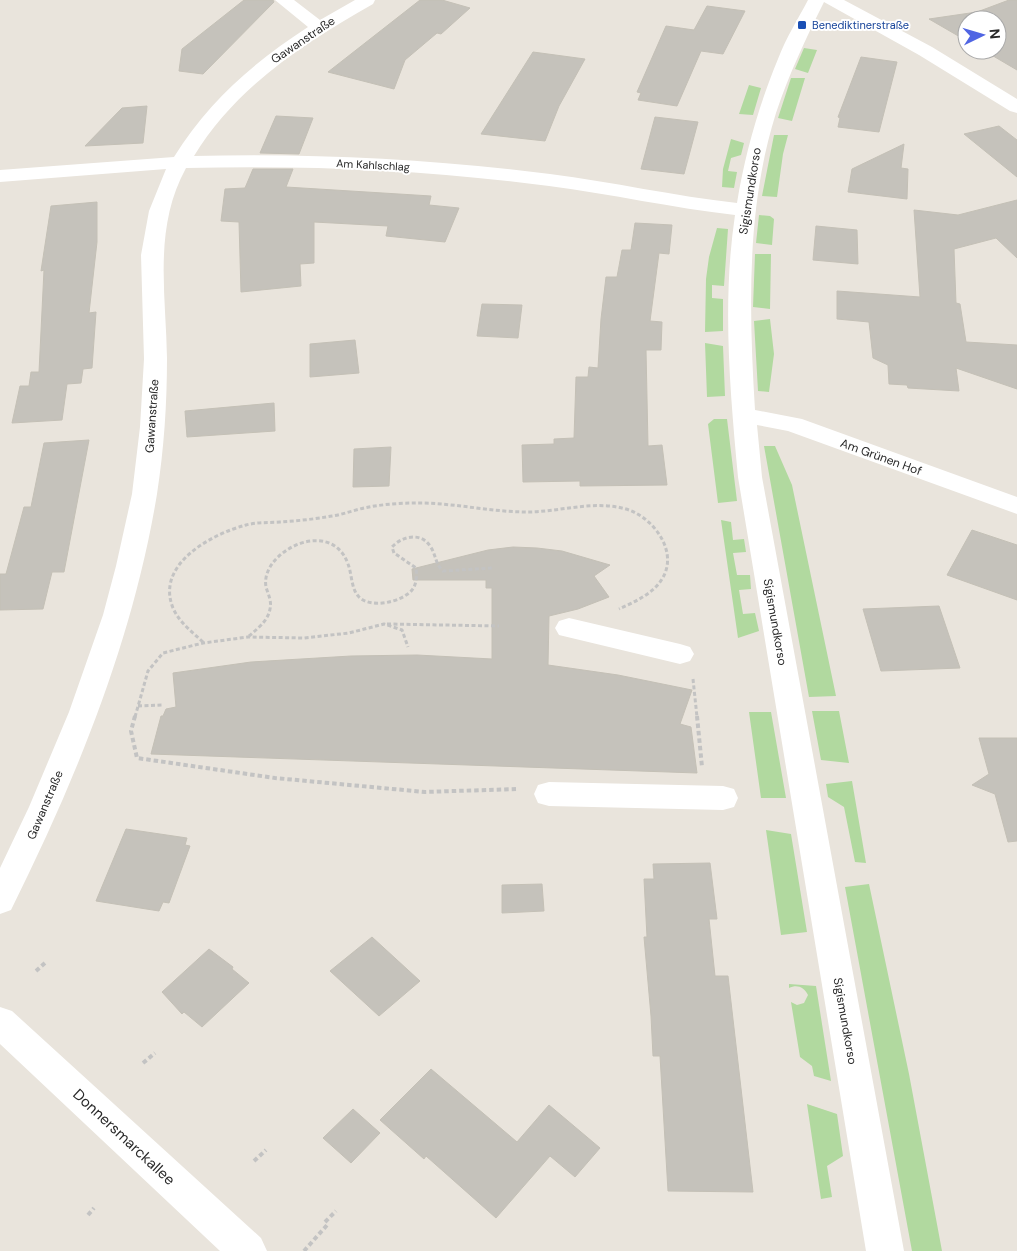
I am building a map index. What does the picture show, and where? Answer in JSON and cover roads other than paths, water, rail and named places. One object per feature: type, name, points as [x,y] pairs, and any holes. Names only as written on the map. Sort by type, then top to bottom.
[{"type":"street","points":[[284,0],[318,27]]},
{"type":"street","name":"Gawanstraße","points":[[0,900],[40,819],[88,701],[119,609],[140,515],[152,435],[155,334],[151,295],[152,254],[156,223],[165,192],[180,162],[208,119],[238,89],[274,58],[318,27],[366,0]]},
{"type":"street","name":"Sigismundkorso","points":[[816,0],[802,25],[775,86],[757,144],[744,210],[739,270],[738,332],[743,416],[750,477],[885,1251]]},
{"type":"street","points":[[831,0],[866,17],[950,65],[1017,107]]},
{"type":"street","name":"Am Kahlschlag","points":[[0,176],[180,162],[319,162],[466,171],[596,187],[744,210]]},
{"type":"street","name":"Am Grünen Hof","points":[[743,416],[793,424],[1017,506]]},
{"type":"street","points":[[569,628],[680,654]]},
{"type":"street","points":[[536,792],[723,798]]},
{"type":"street","name":"Donnersmarckallee","points":[[0,1022],[248,1251]]},
{"type":"place","name":"Benediktinerstraße","points":[[802,25]]}]
